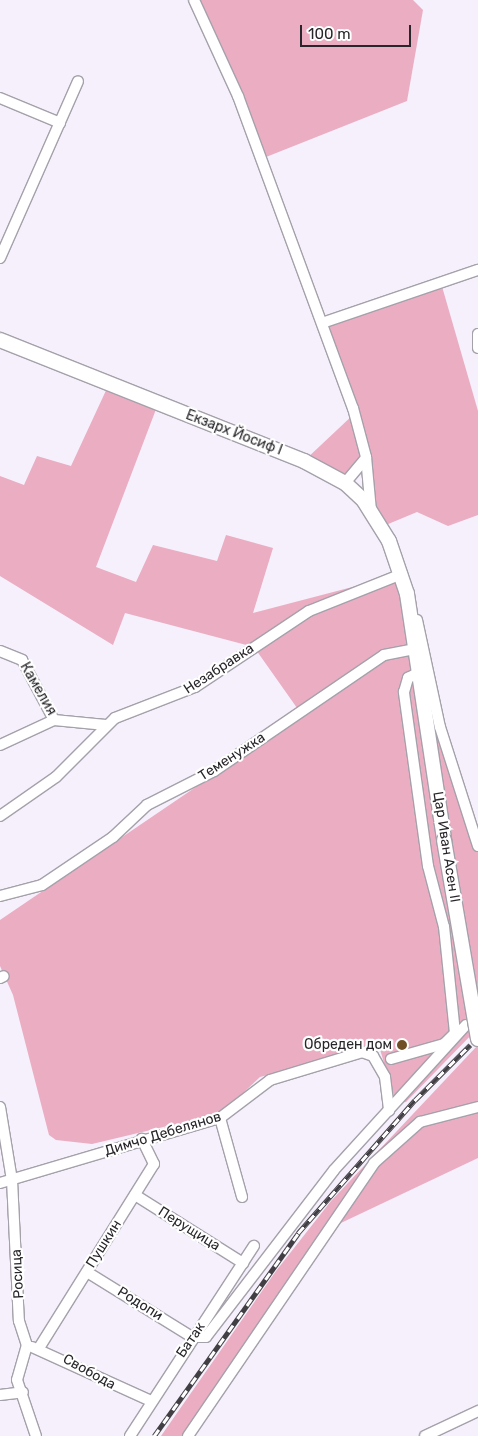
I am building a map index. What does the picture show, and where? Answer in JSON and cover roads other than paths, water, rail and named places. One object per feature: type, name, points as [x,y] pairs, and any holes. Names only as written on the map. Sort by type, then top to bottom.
[{"type":"main road","name":"Екзарх Йосиф I","points":[[0,340],[282,452],[345,483],[371,512],[402,574],[407,594],[415,652]]},
{"type":"main road","name":"Цар Иван Асен II","points":[[415,652],[444,840],[478,1039]]},
{"type":"street","points":[[194,0],[238,96],[322,324],[366,457],[371,512]]},
{"type":"street","points":[[0,258],[78,81]]},
{"type":"street","points":[[0,98],[60,124]]},
{"type":"street","points":[[322,324],[478,270]]},
{"type":"street","points":[[478,334],[478,348]]},
{"type":"street","points":[[345,483],[366,457]]},
{"type":"street","name":"Незабравка","points":[[0,816],[56,777],[106,726],[124,712],[195,687],[309,611],[402,574]]},
{"type":"street","name":"Екзарх Йосиф I","points":[[407,594],[450,761],[478,846]]},
{"type":"street","name":"Камелия","points":[[2,652],[22,660],[54,720],[106,726]]},
{"type":"street","name":"Теменужка","points":[[0,896],[42,885],[113,837],[147,804],[214,771],[384,655],[415,652]]},
{"type":"street","points":[[418,673],[408,678],[404,692],[428,866],[444,927],[456,1022],[452,1040]]},
{"type":"street","points":[[0,745],[54,720]]},
{"type":"street","points":[[433,768],[450,761]]},
{"type":"street","points":[[192,1337],[200,1339],[214,1330],[294,1219],[466,1024]]},
{"type":"street","points":[[391,1059],[452,1040]]},
{"type":"street","name":"Димчо Дебелянов","points":[[0,1183],[142,1139],[220,1118],[270,1080],[362,1052],[373,1056],[385,1078],[389,1111]]},
{"type":"street","points":[[188,1436],[374,1163],[420,1122],[478,1106]]},
{"type":"street","name":"Росица","points":[[0,1107],[12,1180],[19,1321],[27,1345]]},
{"type":"street","points":[[220,1118],[242,1197]]},
{"type":"street","name":"Пушкин","points":[[39,1348],[154,1164],[142,1139]]},
{"type":"street","name":"Перущица","points":[[135,1195],[243,1264]]},
{"type":"street","name":"Батак","points":[[130,1436],[192,1337],[254,1246]]},
{"type":"street","name":"Родопи","points":[[87,1272],[192,1337]]},
{"type":"street","points":[[27,1345],[18,1380],[36,1436]]},
{"type":"street","name":"Свобода","points":[[27,1345],[39,1348],[151,1401]]},
{"type":"street","points":[[0,1395],[23,1392]]},
{"type":"street","points":[[425,1436],[478,1411]]},
{"type":"railway","points":[[154,1436],[298,1233],[415,1100],[470,1045]]},
{"type":"place","name":"Обреден дом","points":[[402,1045]]}]
